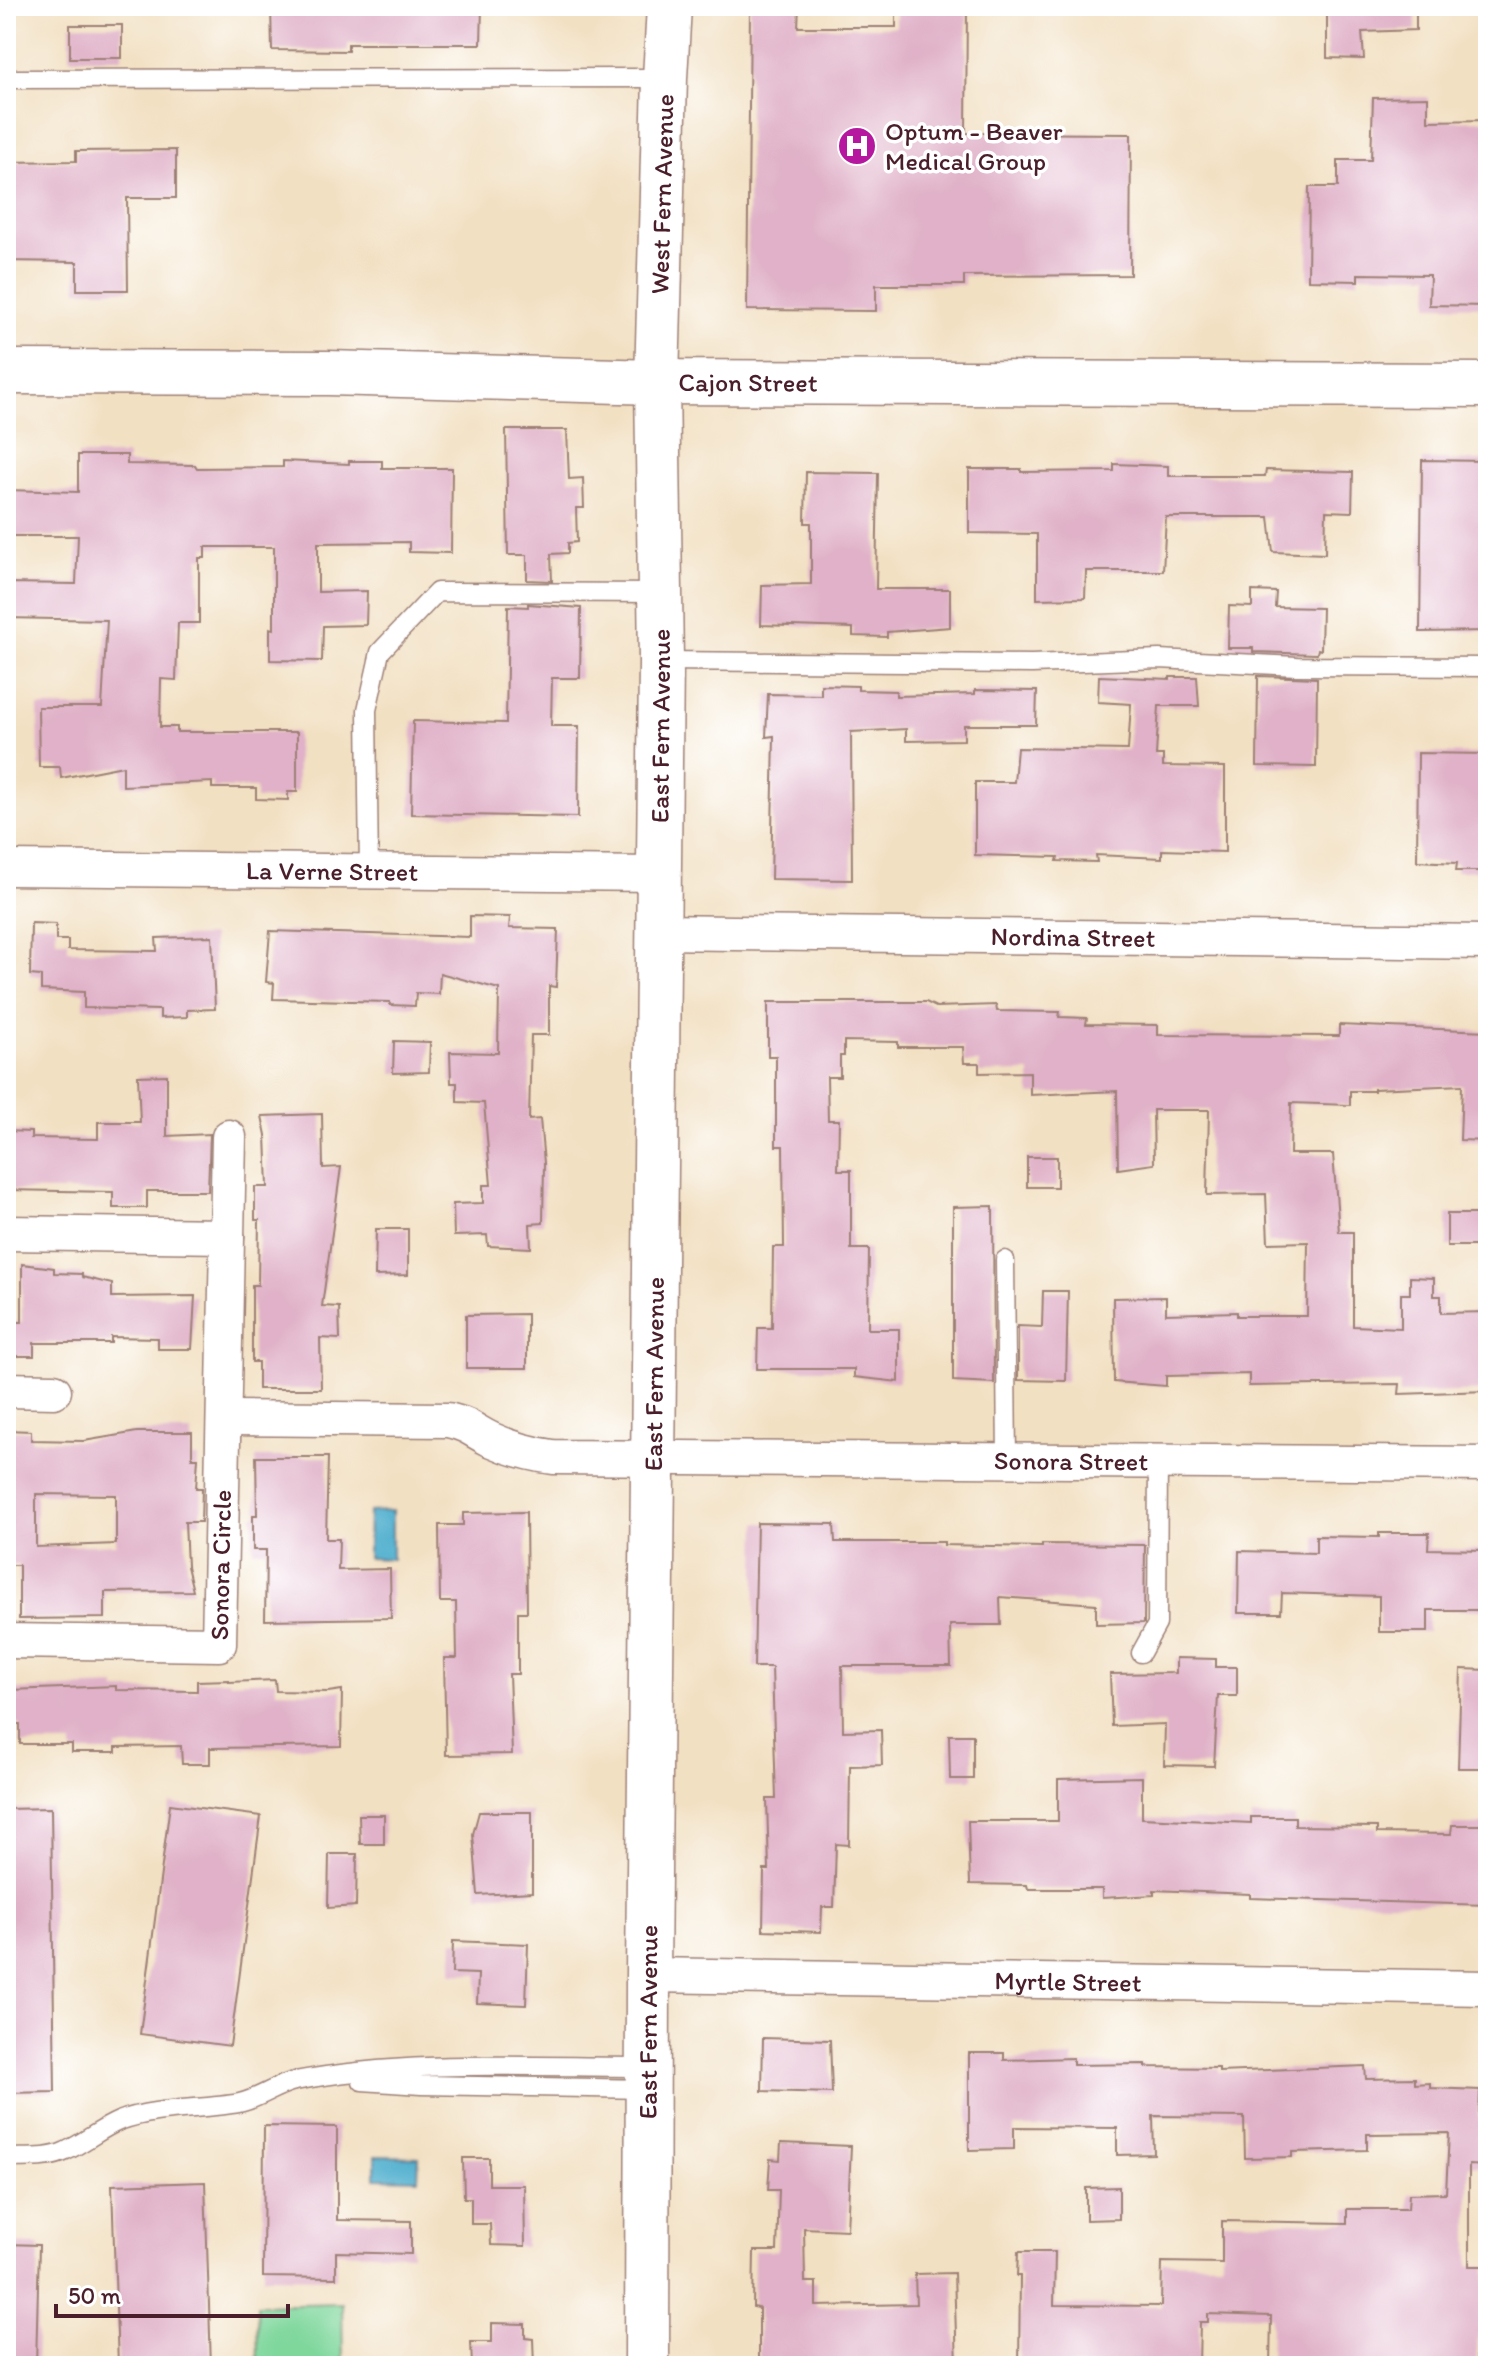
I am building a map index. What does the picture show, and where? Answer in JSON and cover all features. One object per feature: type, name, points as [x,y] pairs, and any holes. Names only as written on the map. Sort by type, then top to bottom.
[{"type":"street","name":"West Fern Avenue","points":[[657,382],[669,6]]},
{"type":"street","name":"Cajon Street","points":[[6,372],[357,374],[657,382],[1488,385]]},
{"type":"street","name":"East Fern Avenue","points":[[647,2366],[661,661],[657,382]]},
{"type":"street","name":"La Verne Street","points":[[6,868],[658,874]]},
{"type":"street","name":"Nordina Street","points":[[657,932],[1488,942]]},
{"type":"street","name":"Sonora Circle","points":[[6,1641],[219,1644],[229,1137]]},
{"type":"street","points":[[6,1233],[227,1236]]},
{"type":"street","points":[[6,1390],[54,1391]]},
{"type":"street","points":[[224,1418],[448,1420],[469,1424],[488,1438],[527,1453],[553,1457],[654,1457]]},
{"type":"street","name":"Sonora Street","points":[[654,1457],[1488,1464]]},
{"type":"street","name":"Myrtle Street","points":[[648,1975],[1488,1988]]},
{"type":"lane","points":[[6,79],[665,78]]},
{"type":"lane","points":[[369,872],[367,710],[380,652],[437,592],[661,593]]},
{"type":"lane","points":[[661,661],[1032,664],[1159,659],[1297,666],[1488,667]]},
{"type":"lane","points":[[1005,1260],[1007,1460]]},
{"type":"lane","points":[[1141,1653],[1157,1624],[1158,1461]]},
{"type":"lane","points":[[6,2158],[47,2157],[64,2152],[118,2121],[142,2115],[239,2103],[291,2082],[323,2077],[421,2085],[648,2078]]},
{"type":"green space","points":[[342,2303],[343,2366],[258,2366],[257,2305]]},
{"type":"water","points":[[392,1511],[392,1559],[368,1558],[369,1512]]},
{"type":"water","points":[[375,2156],[419,2157],[418,2179],[375,2178]]},
{"type":"building","points":[[271,6],[482,6],[481,44],[348,44],[348,51],[272,50]]},
{"type":"building","name":"Optum - Beaver Medical Group","points":[[750,6],[799,6],[798,27],[896,27],[896,6],[967,6],[966,133],[1131,134],[1130,275],[964,276],[964,285],[876,285],[876,311],[747,310]]},
{"type":"building","points":[[1327,6],[1416,6],[1416,30],[1362,32],[1364,59],[1327,58]]},
{"type":"building","points":[[70,25],[122,25],[122,58],[70,58]]},
{"type":"building","points":[[1428,97],[1428,121],[1488,120],[1488,306],[1429,305],[1430,275],[1358,274],[1358,281],[1308,280],[1309,187],[1338,187],[1338,160],[1371,160],[1373,98]]},
{"type":"building","points":[[176,150],[176,198],[127,198],[128,290],[77,290],[77,262],[6,261],[6,162],[76,161],[76,151]]},
{"type":"building","points":[[506,430],[567,430],[569,479],[583,478],[584,508],[576,508],[577,542],[568,543],[568,553],[551,554],[552,581],[527,580],[527,555],[508,555]]},
{"type":"building","points":[[78,455],[127,455],[127,464],[195,465],[197,468],[283,467],[283,461],[349,464],[349,461],[382,461],[382,468],[452,468],[451,553],[409,552],[409,542],[318,543],[318,592],[367,591],[366,625],[323,626],[322,661],[270,660],[270,628],[274,629],[274,547],[205,547],[205,558],[199,558],[199,623],[178,623],[176,680],[161,679],[160,727],[177,727],[177,732],[297,732],[297,792],[288,792],[288,800],[256,799],[256,788],[212,788],[212,782],[123,786],[123,766],[61,778],[60,767],[39,767],[38,707],[102,707],[107,620],[6,618],[6,583],[76,584],[78,536],[6,536],[6,490],[78,492]]},
{"type":"building","points":[[1422,460],[1488,461],[1488,631],[1420,632]]},
{"type":"building","points":[[1114,464],[1168,466],[1168,476],[1265,476],[1266,470],[1353,472],[1352,512],[1326,511],[1325,554],[1273,552],[1269,517],[1166,517],[1163,571],[1086,571],[1085,598],[1037,599],[1037,534],[969,533],[969,469],[1114,471]]},
{"type":"building","points":[[806,472],[878,473],[876,589],[950,589],[950,627],[887,632],[887,637],[853,636],[853,628],[761,625],[762,585],[811,584],[811,523],[805,523]]},
{"type":"building","points":[[1252,591],[1276,592],[1275,607],[1322,608],[1321,650],[1318,649],[1317,654],[1228,648],[1229,606],[1252,607]]},
{"type":"building","points":[[528,604],[581,608],[580,678],[552,678],[551,726],[579,726],[578,817],[411,814],[413,721],[506,723],[508,606],[528,607]]},
{"type":"building","points":[[1099,676],[1197,677],[1199,706],[1159,706],[1156,755],[1163,755],[1163,766],[1225,767],[1225,852],[1162,850],[1162,858],[1096,855],[1097,862],[1057,861],[1058,857],[975,855],[975,782],[1014,782],[1017,748],[1128,750],[1131,704],[1098,702]]},
{"type":"building","points":[[1258,676],[1317,678],[1316,767],[1257,766]]},
{"type":"building","points":[[821,685],[896,691],[896,696],[975,694],[975,690],[1037,691],[1036,725],[964,725],[964,740],[906,741],[906,729],[851,732],[852,880],[771,879],[774,736],[766,737],[768,694],[821,695]]},
{"type":"building","points":[[1418,753],[1488,754],[1488,861],[1482,861],[1482,871],[1456,871],[1457,863],[1417,861]]},
{"type":"building","points":[[470,916],[510,917],[509,928],[558,929],[556,987],[549,986],[549,1035],[531,1035],[529,1120],[540,1119],[544,1163],[543,1223],[530,1224],[531,1248],[488,1246],[487,1235],[454,1236],[453,1204],[483,1203],[483,1185],[491,1185],[484,1103],[457,1102],[457,1083],[451,1083],[450,1052],[498,1053],[499,989],[440,973],[439,994],[416,993],[415,1006],[390,1005],[390,1002],[273,999],[274,983],[266,982],[270,931],[470,937]]},
{"type":"building","points":[[31,923],[56,924],[56,940],[68,940],[68,950],[157,951],[156,938],[212,936],[215,1009],[187,1010],[187,1017],[160,1018],[160,1010],[84,1008],[84,992],[41,990],[41,976],[30,975]]},
{"type":"building","points":[[768,1002],[926,1002],[936,1007],[996,1005],[997,1011],[1060,1012],[1059,1017],[1087,1018],[1086,1024],[1158,1025],[1158,1035],[1339,1036],[1339,1025],[1488,1031],[1488,1141],[1460,1140],[1462,1085],[1374,1089],[1350,1091],[1350,1105],[1291,1103],[1290,1154],[1333,1154],[1339,1232],[1353,1232],[1353,1326],[1401,1328],[1401,1294],[1410,1294],[1410,1277],[1434,1278],[1434,1296],[1441,1296],[1441,1313],[1488,1312],[1488,1391],[1399,1394],[1400,1384],[1249,1386],[1249,1374],[1166,1376],[1166,1386],[1114,1382],[1113,1298],[1166,1297],[1166,1314],[1237,1312],[1237,1316],[1307,1316],[1308,1242],[1268,1243],[1266,1194],[1207,1195],[1209,1110],[1153,1110],[1154,1164],[1118,1169],[1117,1091],[1030,1095],[1030,1072],[979,1073],[979,1063],[964,1063],[963,1047],[898,1047],[898,1042],[844,1041],[840,1077],[827,1077],[828,1120],[839,1120],[838,1170],[851,1170],[851,1249],[869,1249],[868,1329],[899,1329],[899,1382],[854,1377],[854,1369],[757,1369],[758,1328],[772,1328],[773,1247],[784,1247],[783,1146],[776,1146],[776,1056],[768,1056]]},
{"type":"building","points":[[394,1041],[430,1042],[429,1072],[393,1073]]},
{"type":"building","points":[[167,1075],[167,1136],[210,1134],[208,1191],[147,1191],[147,1208],[113,1208],[113,1192],[6,1190],[6,1131],[31,1132],[31,1138],[98,1139],[98,1122],[140,1122],[138,1076]]},
{"type":"building","points":[[322,1114],[323,1168],[341,1167],[322,1306],[339,1307],[340,1339],[320,1338],[321,1389],[258,1389],[258,1362],[252,1362],[252,1285],[258,1285],[259,1220],[255,1220],[255,1187],[268,1187],[262,1116]]},
{"type":"building","points":[[1027,1157],[1057,1157],[1057,1187],[1027,1187]]},
{"type":"building","points":[[993,1206],[994,1383],[953,1381],[953,1207]]},
{"type":"building","points":[[1447,1214],[1488,1214],[1488,1246],[1447,1246]]},
{"type":"building","points":[[376,1229],[408,1229],[408,1275],[375,1276]]},
{"type":"building","points":[[22,1264],[54,1268],[54,1273],[82,1274],[82,1277],[112,1284],[112,1297],[195,1296],[192,1349],[158,1349],[158,1338],[111,1337],[111,1343],[34,1343],[34,1356],[8,1356],[8,1322],[22,1322]]},
{"type":"building","points":[[1043,1291],[1068,1291],[1066,1381],[1018,1380],[1018,1326],[1042,1327]]},
{"type":"building","points":[[527,1314],[527,1368],[466,1368],[466,1315]]},
{"type":"building","points":[[6,1430],[31,1431],[31,1440],[84,1441],[137,1432],[192,1432],[192,1458],[198,1458],[196,1488],[202,1488],[201,1522],[185,1522],[187,1566],[193,1591],[105,1592],[105,1618],[19,1619],[19,1565],[6,1565]],"holes":[[[36,1494],[116,1495],[116,1544],[36,1547]]]},
{"type":"building","points":[[256,1457],[328,1457],[326,1539],[339,1539],[338,1570],[390,1569],[391,1618],[265,1620],[266,1550],[253,1550],[253,1515],[257,1515]]},
{"type":"building","points":[[526,1512],[527,1612],[518,1612],[518,1674],[509,1674],[512,1754],[446,1755],[444,1658],[457,1658],[456,1602],[440,1602],[439,1525],[463,1525],[463,1513]]},
{"type":"building","points":[[757,1523],[834,1524],[835,1542],[944,1542],[944,1545],[1042,1547],[1042,1544],[1145,1545],[1144,1623],[1096,1624],[1096,1604],[1000,1597],[1001,1625],[950,1625],[951,1666],[842,1666],[843,1731],[881,1730],[882,1765],[850,1766],[849,1845],[836,1844],[834,1907],[822,1907],[821,1932],[763,1930],[764,1870],[769,1870],[767,1799],[776,1799],[772,1667],[754,1667]]},
{"type":"building","points":[[1379,1533],[1429,1533],[1428,1549],[1488,1550],[1488,1610],[1428,1610],[1428,1632],[1379,1632],[1379,1596],[1282,1593],[1281,1613],[1238,1613],[1239,1551],[1316,1553],[1316,1536],[1379,1537]]},
{"type":"building","points":[[1176,1658],[1216,1659],[1216,1667],[1237,1667],[1237,1696],[1218,1696],[1214,1766],[1164,1765],[1165,1724],[1112,1726],[1110,1674],[1176,1673]]},
{"type":"building","points":[[1461,1669],[1488,1670],[1488,1768],[1458,1768]]},
{"type":"building","points":[[275,1680],[276,1691],[342,1690],[341,1746],[210,1748],[210,1764],[182,1764],[181,1746],[116,1747],[116,1752],[72,1752],[72,1744],[20,1744],[20,1724],[10,1724],[10,1690],[116,1686],[116,1690],[197,1691],[197,1681]]},
{"type":"building","points":[[949,1735],[973,1735],[973,1779],[950,1779]]},
{"type":"building","points":[[1142,1777],[1142,1818],[1251,1823],[1251,1817],[1295,1817],[1295,1826],[1377,1827],[1377,1833],[1451,1834],[1452,1825],[1488,1825],[1488,1905],[1250,1898],[1250,1894],[1154,1890],[1154,1895],[1102,1898],[1102,1889],[1028,1889],[1027,1885],[970,1884],[968,1821],[1058,1821],[1058,1779]]},
{"type":"building","points":[[170,1804],[261,1816],[230,2046],[140,2034]]},
{"type":"building","points":[[51,1808],[55,2092],[6,2093],[6,1809]]},
{"type":"building","points":[[479,1812],[532,1812],[532,1892],[478,1895],[473,1834]]},
{"type":"building","points":[[359,1815],[384,1815],[384,1844],[360,1844]]},
{"type":"building","points":[[329,1854],[357,1854],[356,1906],[328,1908]]},
{"type":"building","points":[[453,1941],[528,1944],[526,2005],[477,2003],[478,1974],[452,1973]]},
{"type":"building","points":[[763,2038],[830,2040],[832,2093],[762,2091]]},
{"type":"building","points":[[969,2053],[1004,2053],[1004,2060],[1073,2058],[1073,2065],[1145,2064],[1145,2067],[1219,2068],[1219,2072],[1365,2066],[1366,2079],[1415,2078],[1415,2084],[1430,2083],[1430,2088],[1480,2090],[1479,2120],[1488,2120],[1487,2166],[1469,2165],[1469,2266],[1486,2266],[1485,2334],[1478,2334],[1476,2366],[1270,2366],[1271,2316],[1208,2314],[1208,2322],[1200,2322],[1199,2366],[1019,2366],[1018,2252],[1055,2252],[1054,2305],[1161,2306],[1162,2262],[1222,2263],[1222,2221],[1347,2223],[1347,2209],[1408,2209],[1409,2194],[1446,2193],[1449,2133],[1367,2134],[1367,2150],[1292,2152],[1292,2157],[1245,2158],[1244,2117],[1153,2116],[1154,2154],[1117,2155],[1117,2128],[1014,2127],[1014,2149],[969,2150]]},
{"type":"building","points":[[264,2126],[337,2127],[337,2220],[411,2221],[411,2254],[336,2252],[336,2278],[263,2277]]},
{"type":"building","points":[[781,2143],[851,2146],[847,2230],[804,2228],[805,2282],[816,2282],[816,2306],[916,2304],[915,2274],[954,2273],[957,2366],[759,2366],[759,2308],[753,2307],[754,2251],[777,2251],[779,2190],[768,2190],[770,2159],[780,2160]]},
{"type":"building","points":[[463,2158],[489,2158],[489,2185],[524,2185],[525,2246],[491,2245],[490,2224],[471,2224],[471,2198],[464,2198]]},
{"type":"building","points":[[205,2182],[211,2366],[118,2366],[112,2185]]},
{"type":"building","points":[[1119,2187],[1119,2219],[1086,2220],[1086,2188]]},
{"type":"building","points":[[6,2244],[39,2245],[36,2366],[6,2366]]},
{"type":"building","points":[[492,2323],[525,2324],[525,2338],[533,2339],[534,2366],[472,2366],[471,2342],[492,2342]]},
{"type":"place","name":"Optum - Beaver Medical Group","points":[[857,146]]}]
